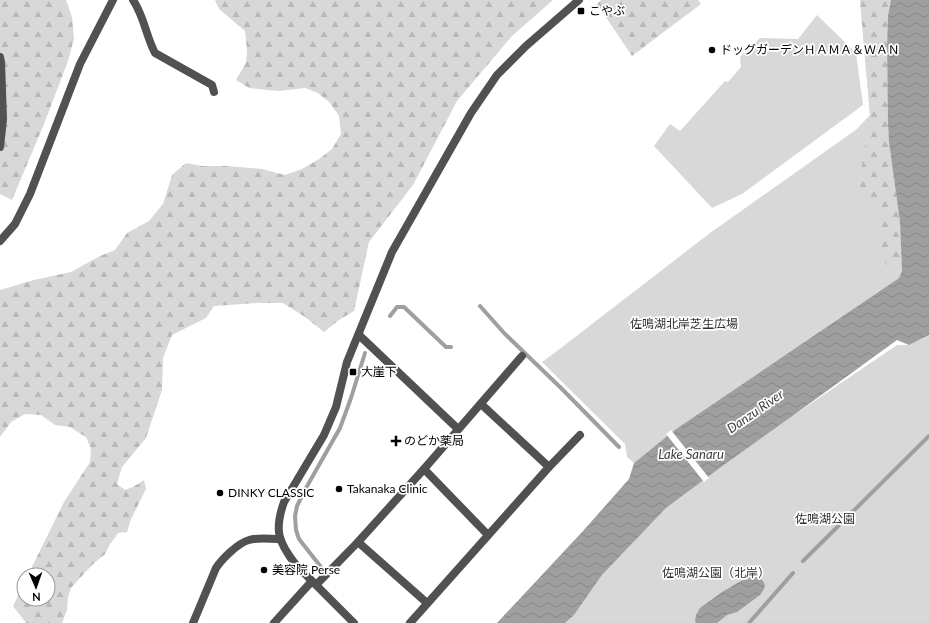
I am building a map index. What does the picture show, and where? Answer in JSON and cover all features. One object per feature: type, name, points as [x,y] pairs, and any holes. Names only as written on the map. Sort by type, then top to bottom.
[{"type":"street","points":[[0,241],[15,224],[30,194],[80,64],[113,0]]},
{"type":"street","points":[[133,0],[142,16],[151,47],[155,53],[212,85],[214,92]]},
{"type":"street","points":[[354,623],[296,564],[283,547],[278,530],[284,502],[324,435],[336,407],[347,362],[392,252],[471,113],[497,75],[526,46],[579,0]]},
{"type":"street","points":[[0,57],[3,119],[0,147]]},
{"type":"street","points":[[359,335],[458,429]]},
{"type":"street","points":[[274,623],[314,583],[324,577],[358,542],[424,469],[522,356]]},
{"type":"street","points":[[481,404],[549,466]]},
{"type":"street","points":[[410,623],[549,466],[580,435]]},
{"type":"street","points":[[424,469],[488,535]]},
{"type":"street","points":[[193,623],[216,568],[232,551],[241,543],[248,540],[267,538],[280,540]]},
{"type":"street","points":[[358,542],[427,603]]},
{"type":"green space","points":[[0,0],[66,0],[72,17],[74,39],[68,61],[44,124],[12,200],[0,194]]},
{"type":"green space","points":[[215,0],[553,0],[512,36],[457,101],[413,185],[369,242],[354,311],[339,320],[324,332],[305,317],[283,303],[214,306],[206,318],[172,335],[163,358],[162,390],[146,438],[122,467],[117,484],[125,490],[144,480],[146,489],[131,519],[127,532],[118,533],[105,554],[92,565],[71,588],[68,597],[67,610],[62,623],[26,623],[13,606],[16,600],[16,607],[56,607],[56,567],[32,567],[64,502],[90,462],[91,449],[86,437],[70,427],[55,425],[41,415],[25,414],[11,422],[0,437],[0,290],[34,280],[71,272],[100,256],[115,250],[127,233],[149,221],[163,204],[172,175],[186,163],[202,166],[227,166],[262,169],[285,175],[302,169],[319,159],[332,149],[341,134],[339,116],[330,103],[318,93],[305,88],[279,91],[249,88],[236,80],[246,63],[247,50],[245,31],[219,9]]},
{"type":"green space","points":[[601,0],[698,0],[701,4],[632,56],[597,4]]},
{"type":"green space","name":"佐鳴湖北岸芝生広場","points":[[860,0],[891,0],[888,16],[887,46],[888,123],[889,142],[900,222],[902,271],[899,278],[676,429],[634,463],[627,457],[625,444],[542,362],[710,233],[857,129],[870,115]]},
{"type":"green space","points":[[860,0],[891,0],[888,16],[887,46],[888,123],[889,142],[900,222],[901,253],[892,271],[882,259],[880,212],[859,184],[870,115]]},
{"type":"green space","points":[[817,15],[856,53],[863,105],[742,194],[712,208],[654,146],[670,124],[680,131],[725,81],[728,82],[741,67],[740,57],[760,38],[798,39]]},
{"type":"green space","name":"佐鳴湖公園","points":[[929,335],[929,623],[565,623],[574,615],[602,575],[666,508],[791,417],[897,345],[909,345]]},
{"type":"water","name":"Lake Sanaru","points":[[891,0],[929,0],[929,335],[909,345],[897,340],[666,508],[602,575],[574,615],[565,623],[497,623],[583,531],[629,479],[634,463],[676,429],[899,278],[902,271],[900,222],[889,142],[888,123],[887,46],[888,16]]},
{"type":"water","points":[[753,574],[763,581],[765,585],[760,595],[737,612],[727,615],[717,623],[696,623],[696,615],[700,608],[722,592]]},
{"type":"pier","points":[[671,430],[709,478],[704,482],[666,434]]},
{"type":"waterway","points":[[480,306],[505,334],[619,447]]},
{"type":"waterway","points":[[390,316],[397,307],[404,307],[446,347],[451,347]]},
{"type":"waterway","points":[[321,567],[299,539],[296,530],[295,516],[297,506],[340,428],[365,353]]},
{"type":"waterway","points":[[803,561],[929,436]]},
{"type":"waterway","points":[[749,623],[793,573]]},
{"type":"place","name":"こやぶ","points":[[581,11]]},
{"type":"place","name":"ドッグガーデンＨＡＭＡ＆ＷＡＮ","points":[[712,50]]},
{"type":"place","name":"大崖下","points":[[353,372]]},
{"type":"place","name":"のどか薬局","points":[[396,441]]},
{"type":"place","name":"Takanaka Clinic","points":[[339,489]]},
{"type":"place","name":"DINKY CLASSIC","points":[[220,493]]},
{"type":"place","name":"美容院 Perse","points":[[264,570]]},
{"type":"water label","name":"Danzu River","points":[[755,411]]},
{"type":"park label","name":"佐鳴湖公園（北岸）","points":[[716,573]]}]
